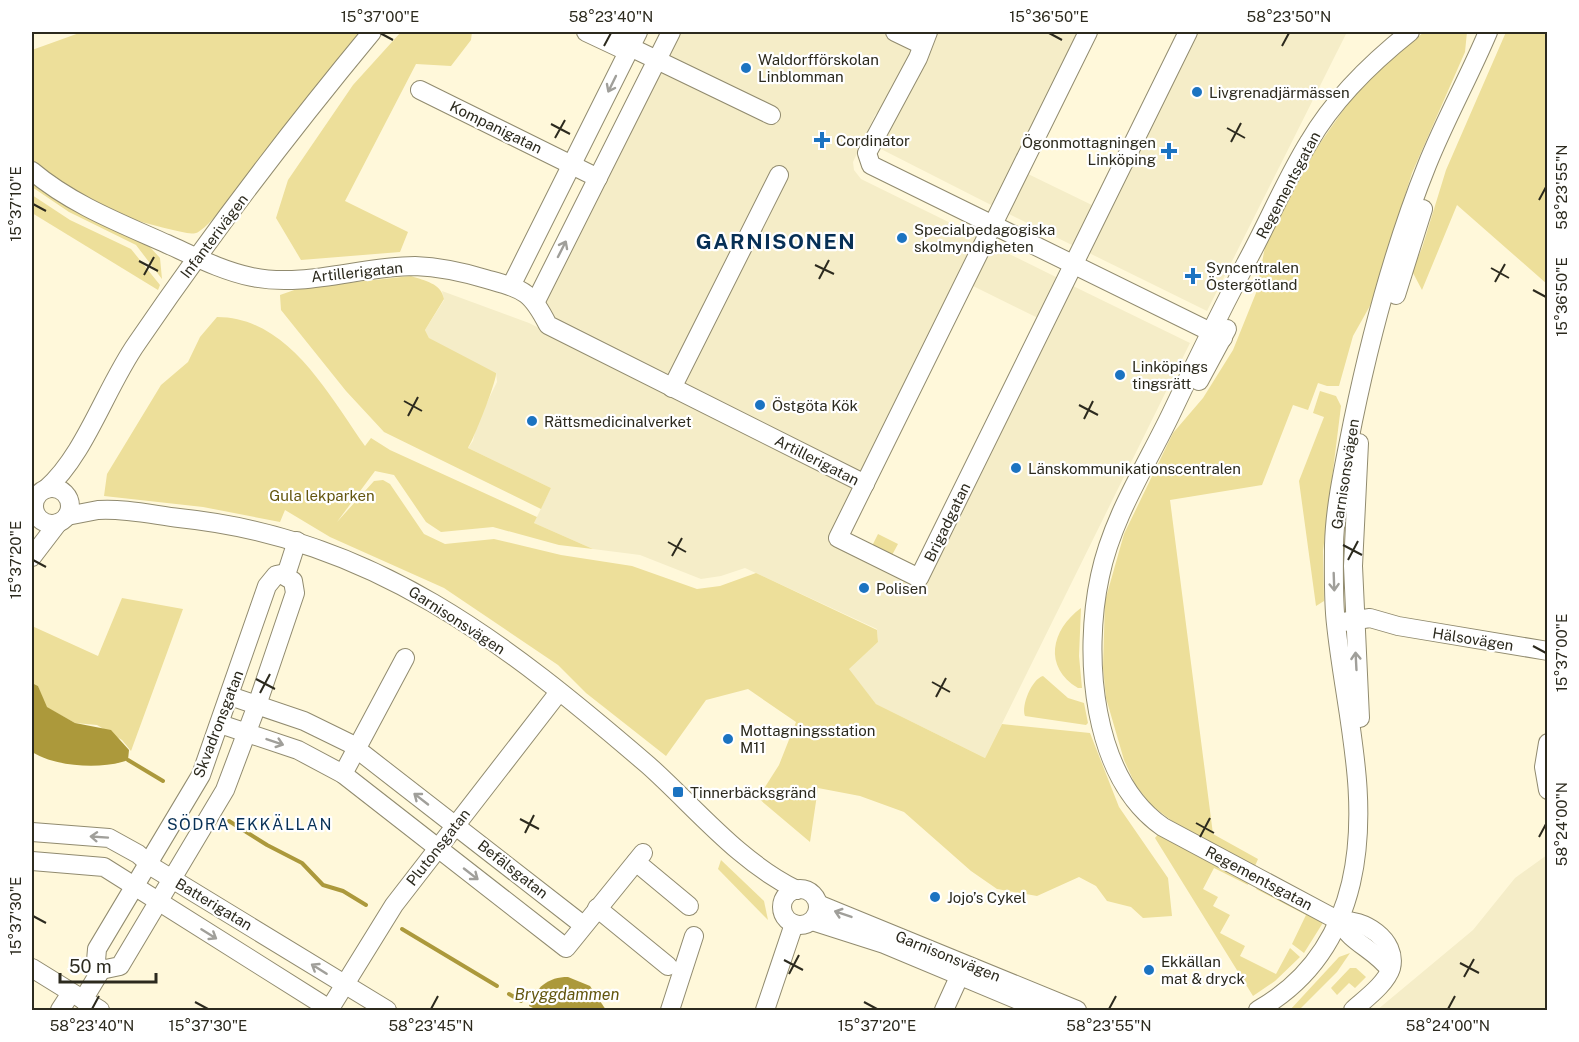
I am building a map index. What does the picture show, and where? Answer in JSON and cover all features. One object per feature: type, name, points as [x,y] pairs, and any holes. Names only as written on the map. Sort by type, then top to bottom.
[{"type":"street","name":"Infanterivägen","points":[[39,492],[76,454],[135,346],[198,258],[372,32]]},
{"type":"street","points":[[590,32],[620,48],[634,39]]},
{"type":"street","points":[[615,32],[634,39],[657,60],[771,114]]},
{"type":"street","points":[[536,301],[671,32]]},
{"type":"street","points":[[895,32],[925,38],[913,68],[867,153],[871,165],[1217,336]]},
{"type":"street","name":"Brigadgatan","points":[[1088,32],[838,538],[919,578],[1188,32]]},
{"type":"street","name":"Regementsgatan","points":[[1353,1011],[1390,970],[1346,924],[1152,820],[1131,798],[1107,743],[1092,659],[1097,591],[1117,524],[1171,414],[1199,381],[1217,336],[1242,291],[1246,264],[1299,158],[1322,122],[1354,82],[1410,32]]},
{"type":"street","name":"Garnisonsvägen","points":[[1259,1010],[1290,989],[1346,924],[1355,863],[1360,804],[1336,622],[1334,542],[1338,506],[1373,335],[1398,243],[1414,199],[1488,32]]},
{"type":"street","name":"Garnisonsvägen","points":[[1280,1011],[1320,974],[1346,924],[1365,865],[1366,824],[1354,622],[1355,499],[1367,396],[1434,170],[1499,32]]},
{"type":"street","points":[[511,286],[634,39]]},
{"type":"street","name":"Kompanigatan","points":[[420,90],[598,178]]},
{"type":"street","name":"Artillerigatan","points":[[32,171],[59,192],[87,207],[236,273],[266,279],[413,266],[462,272],[511,286],[536,301],[549,325],[865,484]]},
{"type":"street","points":[[672,388],[779,175]]},
{"type":"street","name":"Infanterivägen","points":[[67,496],[73,479],[76,454]]},
{"type":"street","points":[[32,551],[36,516],[34,503],[39,492],[57,489],[67,496],[70,509],[32,556]]},
{"type":"street","name":"Garnisonsvägen","points":[[67,496],[100,510],[212,522],[297,541],[366,566],[422,594],[488,638],[559,692],[650,767],[750,859],[797,890],[810,892],[808,916]]},
{"type":"street","name":"Garnisonsvägen","points":[[62,520],[100,510]]},
{"type":"street","points":[[36,516],[46,523],[62,520]]},
{"type":"street","points":[[286,575],[297,541]]},
{"type":"street","name":"Skvadronsgatan","points":[[286,575],[293,581],[295,593],[225,790],[120,966],[101,970],[96,961],[97,949],[201,775],[267,586],[276,576],[286,575]]},
{"type":"street","name":"Hälsovägen","points":[[1336,622],[1354,622],[1369,629],[1398,626],[1548,651]]},
{"type":"street","points":[[343,774],[405,658]]},
{"type":"street","name":"Plutonsgatan","points":[[330,1010],[394,905],[559,692]]},
{"type":"street","name":"Befälsgatan","points":[[220,724],[298,750],[343,774],[566,948],[583,925],[357,748],[310,724],[230,696]]},
{"type":"street","points":[[1548,743],[1544,766],[1548,790]]},
{"type":"street","name":"Batterigatan","points":[[32,832],[109,838],[138,854],[173,880],[387,1011]]},
{"type":"street","points":[[583,925],[639,857],[689,906]]},
{"type":"street","name":"Garnisonsvägen","points":[[750,859],[777,895],[785,917],[808,916],[1077,1011]]},
{"type":"street","name":"Batterigatan","points":[[32,861],[97,865],[330,1010]]},
{"type":"street","points":[[782,905],[785,897],[797,890]]},
{"type":"street","points":[[597,909],[668,966]]},
{"type":"street","points":[[765,1011],[808,916]]},
{"type":"street","points":[[670,1011],[694,936]]},
{"type":"street","points":[[32,968],[100,1011]]},
{"type":"street","points":[[944,1011],[962,969]]},
{"type":"street","name":"Garnisonsvägen","points":[[962,969],[1042,1011]]},
{"type":"street","points":[[60,1011],[101,970]]},
{"type":"shaded area","points":[[677,32],[880,32],[916,49],[893,96],[875,115],[853,162],[854,170],[861,179],[981,238],[862,472],[685,385],[685,381],[668,376],[551,318],[545,302]]},
{"type":"shaded area","points":[[934,32],[1082,32],[995,207],[877,147]]},
{"type":"shaded area","points":[[1197,32],[1347,32],[1207,311],[1087,252]]},
{"type":"shaded area","points":[[1026,173],[1096,207],[1076,247],[1007,213]]},
{"type":"shaded area","points":[[991,245],[1060,279],[1040,319],[971,285]]},
{"type":"shaded area","points":[[1073,286],[1190,343],[985,758],[876,704],[848,669],[878,642],[877,629],[745,568],[721,576],[701,579],[640,555],[593,549],[534,523],[551,488],[468,448],[473,441],[477,423],[497,382],[496,373],[440,346],[429,338],[425,330],[444,300],[442,291],[529,323],[849,482],[854,490],[829,542],[922,588]]},
{"type":"shaded area","points":[[1547,855],[1547,1010],[1377,1010],[1473,930],[1515,878]]},
{"type":"green space","points":[[82,32],[364,32],[252,175],[208,225],[190,234],[135,220],[98,205],[63,186],[32,162],[32,50]]},
{"type":"green space","points":[[401,32],[472,32],[471,40],[451,66],[416,64],[345,201],[408,232],[400,252],[301,260],[276,218],[288,180],[353,85]]},
{"type":"green space","points":[[1424,32],[1467,32],[1465,52],[1412,173],[1371,304],[1353,336],[1339,386],[1318,383],[1308,410],[1293,405],[1262,485],[1170,500],[1213,834],[1258,859],[1255,866],[1172,821],[1151,805],[1135,784],[1124,760],[1106,698],[1103,668],[1105,601],[1124,534],[1173,433],[1203,398],[1233,350],[1256,293],[1265,247],[1309,159],[1351,99],[1377,71]]},
{"type":"green space","points":[[1506,32],[1547,32],[1547,284],[1457,205],[1422,290],[1412,271],[1422,248],[1446,170]]},
{"type":"green space","points":[[32,180],[147,244],[160,258],[162,279],[136,245],[69,212],[32,187]]},
{"type":"green space","points":[[32,195],[70,220],[131,249],[160,285],[158,290],[32,213]]},
{"type":"green space","points":[[411,276],[436,286],[440,289],[444,299],[425,330],[429,338],[496,373],[493,387],[468,448],[551,488],[541,509],[384,432],[346,391],[281,310],[280,295],[300,288]]},
{"type":"green space","name":"Gula lekparken","points":[[217,317],[242,320],[265,330],[285,344],[321,382],[365,446],[371,438],[390,450],[537,517],[534,523],[593,549],[559,545],[493,527],[441,532],[426,522],[394,475],[375,471],[337,522],[374,481],[383,480],[390,484],[424,534],[445,544],[494,539],[561,555],[632,566],[697,589],[720,586],[756,573],[877,630],[878,642],[849,669],[876,704],[985,758],[1002,724],[1090,733],[1119,807],[1168,878],[1172,916],[1143,918],[1131,907],[1107,901],[1096,886],[1079,877],[1037,896],[997,889],[971,871],[904,812],[860,796],[818,788],[810,842],[758,798],[779,765],[796,722],[748,689],[706,700],[666,756],[586,693],[558,665],[444,588],[330,537],[285,510],[280,522],[203,507],[104,496],[107,474],[161,385],[188,362],[200,337]]},
{"type":"green space","points":[[1320,391],[1336,396],[1341,406],[1323,551],[1324,601],[1316,606],[1299,481],[1324,417],[1313,413]]},
{"type":"green space","points":[[878,534],[898,544],[891,557],[871,548]]},
{"type":"green space","points":[[122,598],[183,609],[131,751],[122,740],[97,725],[75,723],[46,707],[38,686],[32,683],[32,626],[98,656]]},
{"type":"green space","points":[[1081,608],[1079,656],[1082,688],[1078,688],[1059,670],[1055,648],[1063,627]]},
{"type":"green space","points":[[1043,676],[1068,698],[1084,703],[1088,723],[1086,725],[1025,716],[1028,693],[1035,682]]},
{"type":"green space","points":[[1159,833],[1247,880],[1248,885],[1214,868],[1203,889],[1218,897],[1213,906],[1230,915],[1220,933],[1245,946],[1240,956],[1276,974],[1290,948],[1300,957],[1275,981],[1253,996],[1155,838]]},
{"type":"green space","points":[[721,860],[764,901],[768,920],[718,869]]},
{"type":"green space","points":[[1258,886],[1324,921],[1304,953],[1292,944],[1306,915],[1256,889]]},
{"type":"green space","points":[[1350,953],[1337,972],[1299,1010],[1290,1010],[1339,957]]},
{"type":"green space","points":[[1350,968],[1356,968],[1366,977],[1355,988],[1349,983],[1337,995],[1331,988]]},
{"type":"water","points":[[32,683],[38,686],[47,707],[75,723],[111,730],[129,750],[128,760],[93,766],[66,764],[32,752]]},
{"type":"water","name":"Bryggdammen","points":[[568,977],[590,986],[606,1010],[537,1010],[529,1006],[535,993],[544,984],[554,979]]},
{"type":"waterway","points":[[128,760],[163,781]]},
{"type":"waterway","points":[[229,821],[267,845],[302,863],[323,885],[343,891],[366,905]]},
{"type":"waterway","points":[[402,929],[497,986]]},
{"type":"waterway","points":[[509,994],[521,1001]]},
{"type":"place","name":"Waldorfförskolan Linblomman","points":[[746,68]]},
{"type":"place","name":"Livgrenadjärmässen","points":[[1197,92]]},
{"type":"place","name":"Cordinator","points":[[822,140]]},
{"type":"place","name":"Ögonmottagningen Linköping","points":[[1169,151]]},
{"type":"place","name":"Specialpedagogiska skolmyndigheten","points":[[902,238]]},
{"type":"place","name":"Syncentralen Östergötland","points":[[1193,276]]},
{"type":"place","name":"Linköpings tingsrätt","points":[[1120,375]]},
{"type":"place","name":"Östgöta Kök","points":[[760,405]]},
{"type":"place","name":"Rättsmedicinalverket","points":[[532,421]]},
{"type":"place","name":"Länskommunikationscentralen","points":[[1016,468]]},
{"type":"place","name":"Polisen","points":[[864,588]]},
{"type":"place","name":"Mottagningsstation M11","points":[[728,739]]},
{"type":"place","name":"Tinnerbäcksgränd","points":[[678,792]]},
{"type":"place","name":"Jojo’s Cykel","points":[[935,897]]},
{"type":"place","name":"Ekkällan mat & dryck","points":[[1149,970]]},
{"type":"district","name":"GARNISONEN","points":[[776,241]]},
{"type":"district","name":"SÖDRA EKKÄLLAN","points":[[250,824]]}]
